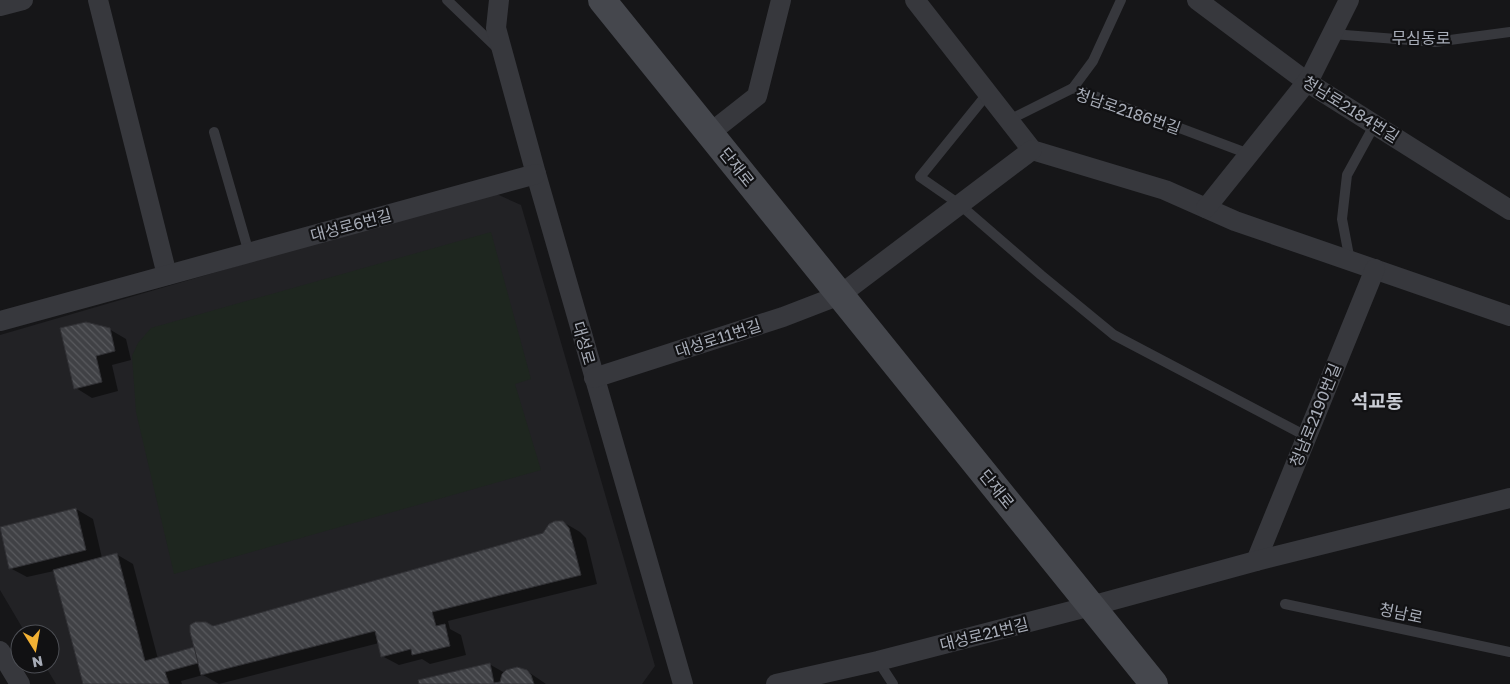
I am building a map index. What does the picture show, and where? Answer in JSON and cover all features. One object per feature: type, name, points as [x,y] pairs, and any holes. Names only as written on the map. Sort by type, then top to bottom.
[{"type":"street","points":[[0,6],[23,0]]},
{"type":"street","points":[[98,0],[167,275]]},
{"type":"street","name":"대성로","points":[[499,0],[496,28],[594,378],[683,684]]},
{"type":"street","name":"단재로","points":[[602,0],[1154,684]]},
{"type":"street","name":"단재로","points":[[710,133],[757,96],[781,0]]},
{"type":"street","points":[[915,0],[1032,150],[1165,190],[1235,221],[1510,316]]},
{"type":"street","name":"청남로2184번길","points":[[1197,0],[1307,82],[1510,210]]},
{"type":"street","points":[[1206,208],[1307,82],[1349,0]]},
{"type":"street","points":[[840,295],[1032,150]]},
{"type":"street","name":"대성로6번길","points":[[0,321],[536,174]]},
{"type":"street","name":"청남로2190번길","points":[[1256,560],[1375,269]]},
{"type":"street","name":"대성로11번길","points":[[594,378],[783,317],[840,295]]},
{"type":"street","points":[[1091,606],[1256,560],[1510,498]]},
{"type":"street","name":"대성로21번길","points":[[776,684],[878,661],[1091,606]]},
{"type":"street","points":[[0,651],[20,684]]},
{"type":"lane","points":[[447,0],[503,53]]},
{"type":"lane","points":[[1073,88],[1093,61],[1121,0]]},
{"type":"lane","name":"무심동로","points":[[1332,34],[1434,42],[1510,32]]},
{"type":"lane","name":"청남로2186번길","points":[[1009,120],[1073,88],[1249,154]]},
{"type":"lane","points":[[988,93],[920,177],[959,204],[1114,335],[1306,436]]},
{"type":"lane","points":[[1350,261],[1342,219],[1347,175],[1375,124]]},
{"type":"lane","points":[[214,132],[249,253]]},
{"type":"lane","name":"청남로","points":[[1286,604],[1510,652]]},
{"type":"lane","points":[[878,661],[893,684]]},
{"type":"shaded area","points":[[492,192],[521,205],[655,666],[642,684],[56,684],[50,674],[60,674],[60,624],[20,624],[0,590],[0,335]]},
{"type":"shaded area","points":[[491,232],[531,379],[515,384],[541,470],[174,574],[136,412],[132,356],[138,343],[151,328]]},
{"type":"building","points":[[86,322],[110,328],[115,351],[96,356],[102,382],[74,389],[60,328]]},
{"type":"building","points":[[76,508],[86,550],[9,569],[0,527]]},
{"type":"building","points":[[555,521],[563,521],[569,528],[581,575],[432,612],[436,626],[445,624],[450,646],[412,655],[411,649],[381,657],[375,631],[201,675],[190,632],[190,625],[195,622],[206,622],[213,626],[543,533],[549,524]]},
{"type":"building","points":[[117,553],[145,661],[194,647],[198,663],[165,672],[169,684],[83,684],[53,570]]},
{"type":"building","points":[[490,663],[494,683],[500,682],[502,674],[506,670],[517,667],[527,670],[534,684],[419,684],[418,680]]},
{"type":"district","name":"석교동","points":[[1377,400]]}]
